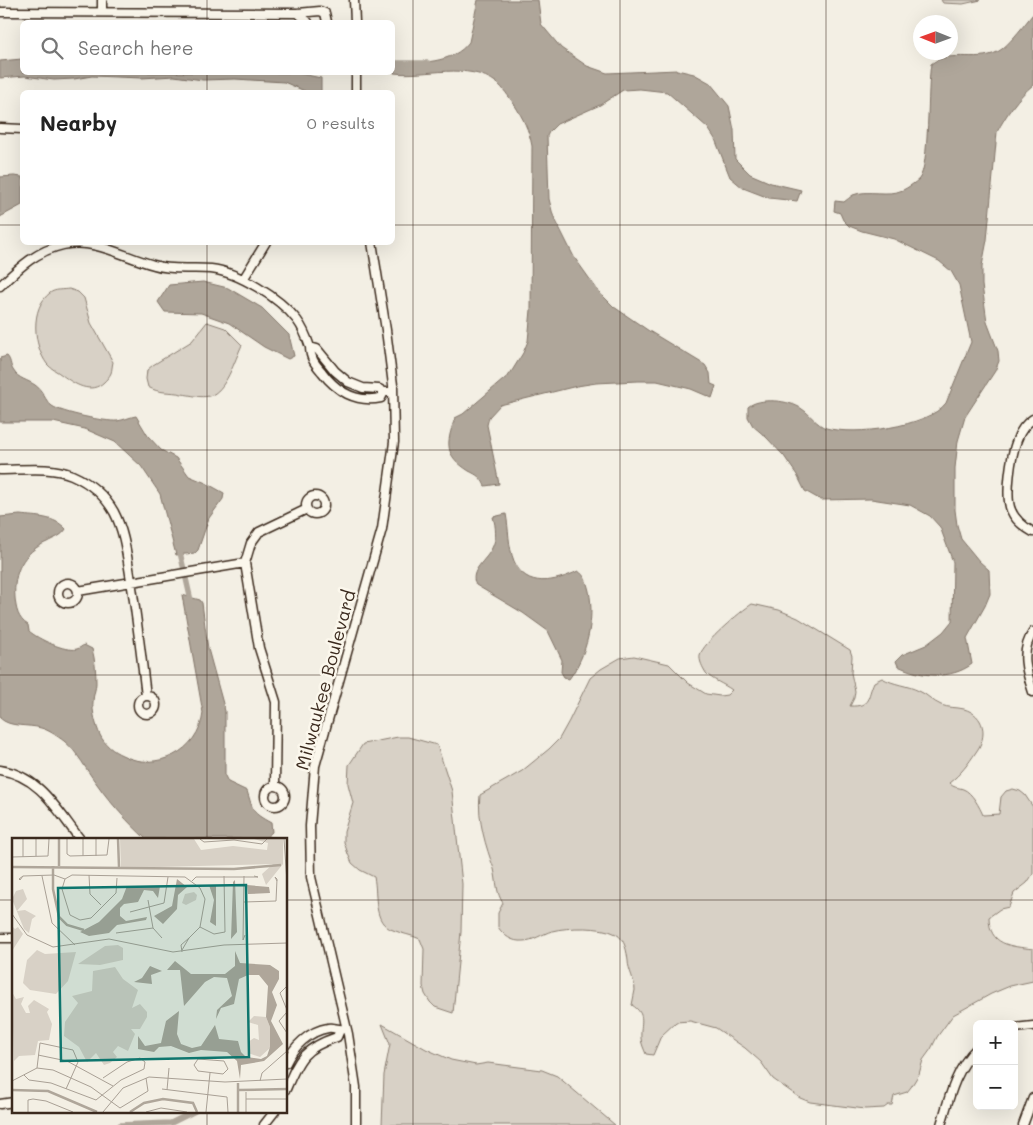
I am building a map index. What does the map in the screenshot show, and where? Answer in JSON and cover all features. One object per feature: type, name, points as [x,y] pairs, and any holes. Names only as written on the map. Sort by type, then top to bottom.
[{"type":"street","points":[[102,0],[102,12]]},
{"type":"street","points":[[354,0],[355,20]]},
{"type":"street","points":[[0,12],[298,13],[320,11],[324,13],[326,20]]},
{"type":"street","points":[[298,13],[306,20]]},
{"type":"street","points":[[356,75],[356,90]]},
{"type":"street","points":[[0,128],[20,129]]},
{"type":"street","points":[[0,286],[33,257],[53,248],[71,245]]},
{"type":"street","points":[[93,245],[112,249],[162,268],[210,269],[244,278],[289,311],[302,326],[310,348],[310,356],[326,378],[342,391],[359,399],[381,398],[384,392]]},
{"type":"street","points":[[244,278],[264,245]]},
{"type":"street","name":"Milwaukee Boulevard","points":[[356,1125],[356,1087],[311,877],[310,826],[315,766],[382,529],[394,442],[393,392],[386,330],[372,245]]},
{"type":"street","points":[[310,348],[317,350],[335,371],[348,382],[369,389],[393,392]]},
{"type":"street","points":[[326,378],[335,371]]},
{"type":"street","points":[[1033,419],[1023,428],[1016,442],[1009,495],[1010,506],[1015,517],[1033,532]]},
{"type":"street","points":[[0,470],[63,472],[87,483],[109,503],[119,523],[131,581],[146,696]]},
{"type":"street","points":[[275,786],[276,702],[259,648],[245,563],[251,543],[259,532],[307,509]]},
{"type":"street","points":[[78,591],[245,563]]},
{"type":"street","points":[[1033,632],[1025,647],[1025,655],[1033,692]]},
{"type":"street","points":[[0,770],[22,777],[39,788],[79,838]]},
{"type":"street","points":[[1018,1028],[1033,1026]]},
{"type":"street","points":[[288,1059],[291,1052],[302,1041],[327,1028],[343,1029]]},
{"type":"street","points":[[288,1084],[298,1062],[309,1050],[319,1043],[337,1038],[343,1029]]},
{"type":"street","points":[[302,1041],[309,1050]]},
{"type":"street","points":[[941,1125],[960,1071],[973,1052]]},
{"type":"street","points":[[1023,1125],[1033,1098]]},
{"type":"street","points":[[264,1125],[274,1112]]},
{"type":"shaded area","points":[[478,0],[538,0],[541,24],[561,48],[587,66],[607,73],[677,70],[694,74],[710,83],[729,106],[734,130],[735,159],[750,174],[771,183],[801,190],[797,201],[769,198],[743,188],[730,177],[715,139],[708,128],[667,92],[640,89],[623,90],[600,105],[557,124],[547,136],[549,199],[553,215],[574,257],[599,292],[614,307],[705,365],[710,373],[711,384],[716,386],[712,398],[691,389],[657,381],[596,383],[500,405],[489,417],[487,425],[499,484],[485,486],[482,480],[455,460],[449,448],[449,442],[455,418],[463,414],[510,374],[528,341],[531,310],[531,140],[514,104],[497,83],[486,76],[460,71],[395,73],[395,63],[435,61],[454,55],[469,42]]},
{"type":"shaded area","points":[[941,0],[981,0],[963,4],[943,3]]},
{"type":"shaded area","points":[[1033,14],[1033,85],[1022,95],[997,132],[987,240],[982,266],[982,285],[987,322],[998,351],[999,361],[995,371],[965,417],[958,441],[955,468],[957,525],[961,539],[989,570],[990,594],[967,638],[972,664],[955,673],[945,675],[916,673],[898,666],[896,661],[902,655],[926,645],[943,632],[952,621],[953,562],[940,527],[930,516],[910,505],[871,499],[821,500],[805,491],[784,456],[753,426],[748,417],[748,407],[767,401],[790,403],[802,409],[826,428],[854,431],[890,428],[908,424],[937,411],[946,403],[971,342],[959,285],[951,271],[939,261],[894,239],[849,226],[843,220],[840,213],[834,211],[835,201],[844,202],[859,193],[897,192],[907,188],[919,179],[923,171],[927,143],[931,64],[937,60],[958,60],[958,56],[976,57],[994,54],[1002,49]]},
{"type":"shaded area","points":[[20,59],[20,75],[307,75],[321,78],[321,90],[302,90],[284,82],[235,79],[203,80],[174,76],[142,78],[92,76],[54,80],[25,76],[0,78],[0,61]]},
{"type":"shaded area","points":[[0,177],[20,177],[20,206],[0,217]]},
{"type":"shaded area","points":[[203,282],[228,288],[262,308],[289,335],[294,356],[288,359],[264,347],[229,323],[201,313],[165,312],[158,302],[169,285]]},
{"type":"shaded area","points":[[69,289],[78,292],[84,298],[91,323],[113,362],[109,377],[94,388],[77,385],[50,367],[42,356],[39,347],[36,327],[39,308],[50,293]]},
{"type":"shaded area","points":[[207,322],[225,328],[242,345],[225,382],[220,388],[209,396],[202,397],[161,392],[148,387],[146,379],[147,370],[192,341]]},
{"type":"shaded area","points":[[7,356],[15,373],[38,387],[52,406],[74,414],[104,420],[117,421],[136,416],[148,436],[161,450],[176,458],[189,476],[224,493],[223,499],[209,518],[198,550],[195,553],[176,555],[160,494],[141,466],[115,442],[85,429],[53,422],[0,422],[0,358]]},
{"type":"shaded area","points":[[506,514],[512,555],[519,570],[526,576],[542,581],[560,578],[578,571],[586,582],[591,602],[588,637],[581,659],[569,679],[564,677],[561,672],[562,660],[548,631],[523,613],[476,585],[474,580],[476,570],[490,552],[495,541],[493,517]]},
{"type":"shaded area","points":[[20,515],[51,519],[66,529],[60,535],[32,551],[21,564],[16,580],[15,602],[18,613],[28,625],[29,631],[39,638],[66,649],[77,649],[84,645],[92,649],[96,674],[93,706],[96,723],[104,742],[112,750],[122,755],[135,760],[162,760],[185,748],[200,726],[203,713],[182,595],[200,600],[208,649],[225,711],[225,776],[228,782],[247,791],[256,814],[271,823],[272,832],[265,838],[145,838],[114,806],[69,745],[44,729],[14,725],[0,718],[0,517]]},
{"type":"shaded area","points":[[752,604],[779,610],[798,618],[850,650],[852,656],[851,673],[855,691],[850,706],[865,703],[874,682],[882,678],[919,691],[946,707],[964,709],[971,712],[980,721],[982,727],[983,733],[980,746],[967,765],[949,783],[970,793],[983,815],[999,814],[1001,797],[1006,791],[1013,789],[1025,795],[1033,807],[1033,874],[1027,883],[1014,893],[1009,907],[1000,909],[989,917],[990,927],[997,939],[1009,945],[1033,949],[1033,981],[1010,986],[991,994],[953,1015],[923,1060],[919,1074],[911,1087],[907,1092],[894,1096],[892,1105],[884,1108],[865,1109],[810,1102],[800,1098],[773,1079],[761,1062],[745,1048],[716,1028],[690,1021],[676,1022],[661,1036],[653,1055],[646,1054],[641,1040],[642,1019],[640,1012],[632,1005],[635,990],[634,983],[625,946],[619,936],[610,931],[594,928],[575,928],[552,931],[527,941],[519,941],[509,938],[498,927],[498,913],[503,903],[498,891],[494,869],[483,833],[479,804],[480,795],[522,771],[549,749],[559,739],[590,678],[620,658],[634,656],[669,664],[688,683],[706,694],[727,695],[732,690],[706,673],[700,655],[715,635]]},
{"type":"shaded area","points":[[398,737],[408,737],[437,745],[452,791],[462,884],[461,932],[453,1013],[435,1007],[430,1002],[423,986],[424,949],[420,939],[393,930],[382,921],[377,908],[374,877],[360,870],[352,863],[344,842],[344,832],[353,803],[348,784],[349,765],[363,744]]},
{"type":"shaded area","points":[[382,1024],[426,1049],[451,1060],[476,1065],[488,1063],[542,1070],[557,1076],[615,1125],[382,1125],[384,1075],[390,1044]]},
{"type":"waterway","points":[[395,63],[428,63]]},
{"type":"waterway","points":[[179,548],[192,605]]},
{"type":"waterway","points":[[120,1125],[171,1123],[193,1112]]}]
